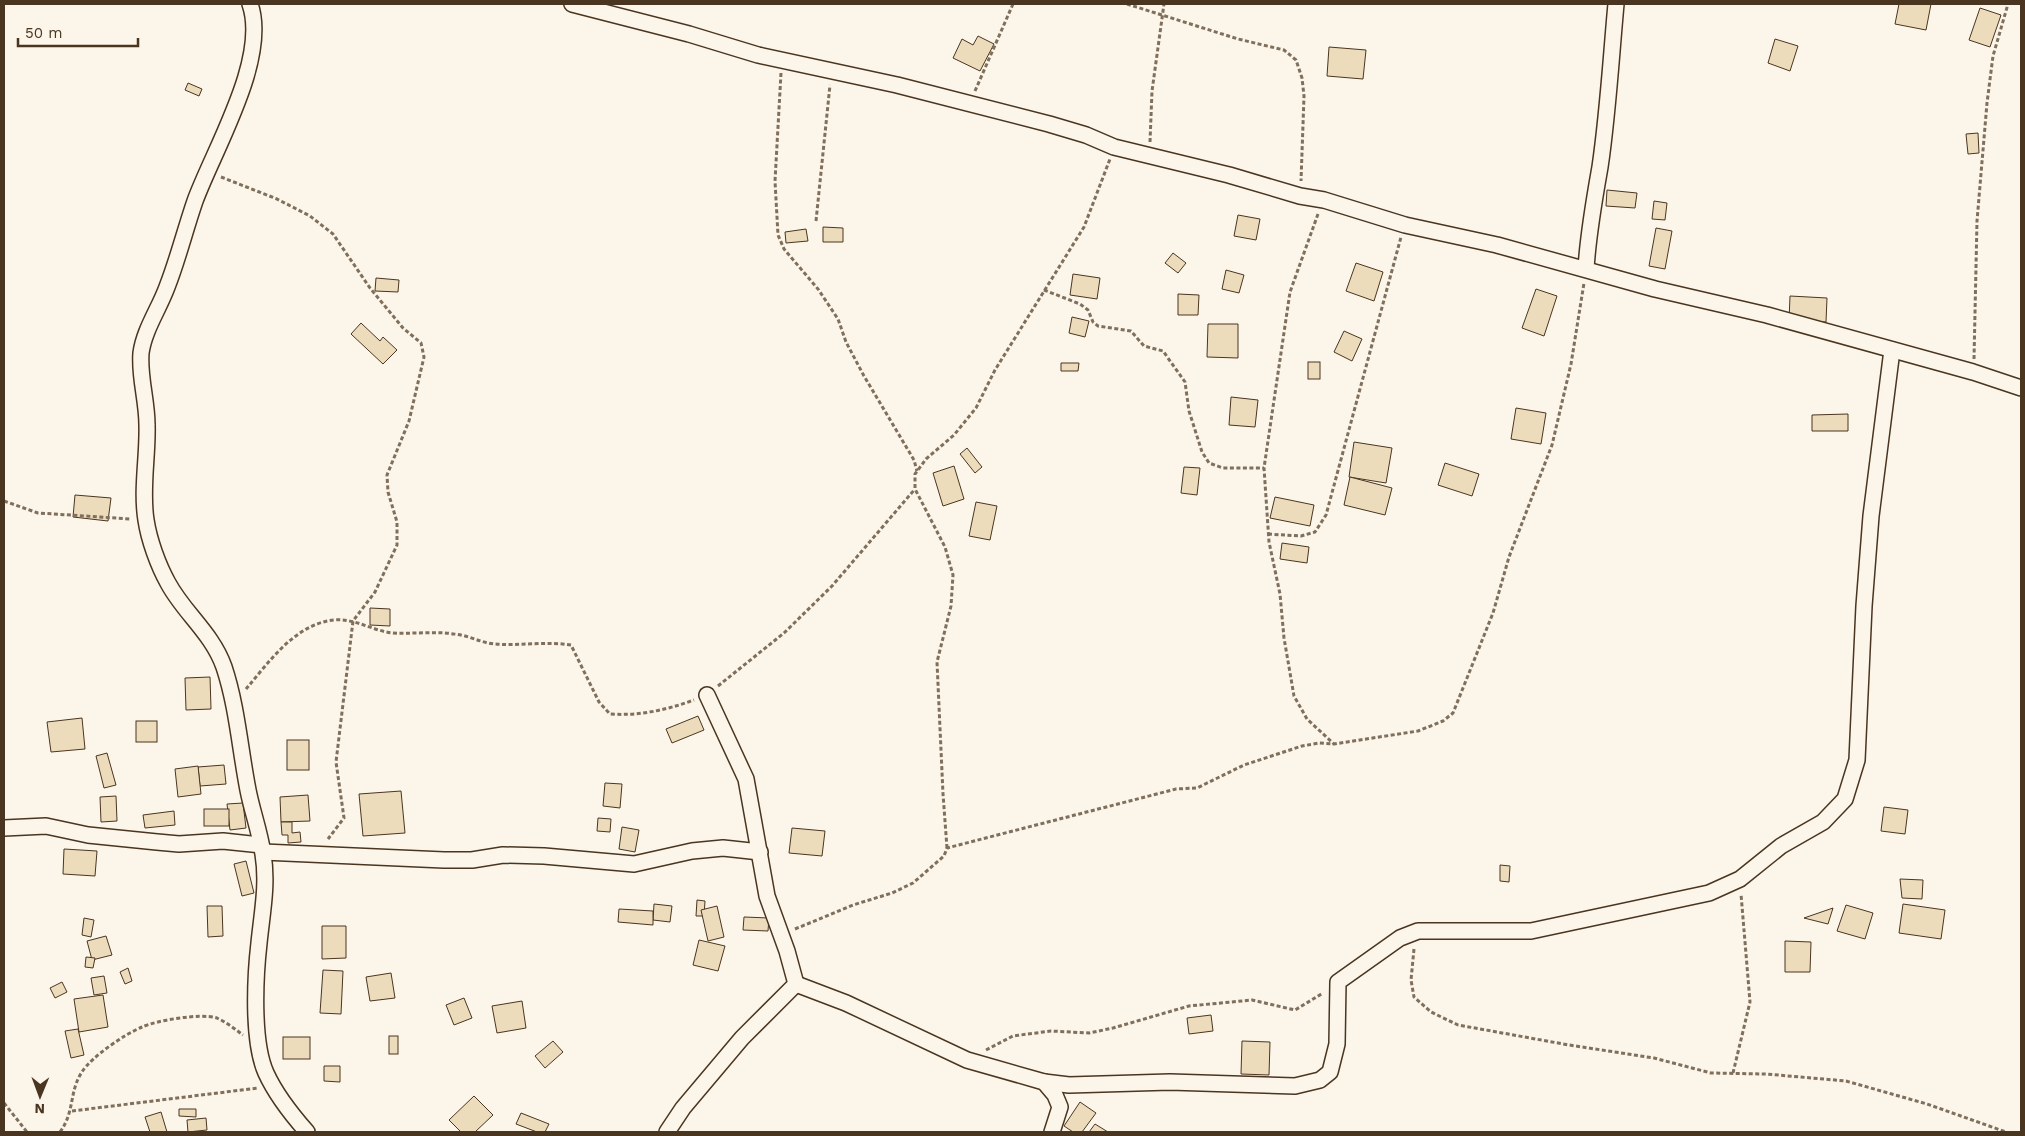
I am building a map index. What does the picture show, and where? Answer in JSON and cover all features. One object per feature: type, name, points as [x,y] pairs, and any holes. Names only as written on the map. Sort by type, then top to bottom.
[{"type":"street","points":[[250,4],[254,16],[254,44],[232,117],[195,200],[169,283],[156,316],[145,335],[141,351],[140,373],[147,425],[146,521],[167,581],[179,602],[204,630],[215,646],[234,703],[253,818],[262,849],[266,885],[256,984],[259,1048],[265,1072],[307,1132]]},
{"type":"street","points":[[572,4],[782,60],[1058,126],[1114,147],[1149,154],[1300,196],[1324,200],[1405,225],[1498,245],[1655,289],[1767,315],[1973,372],[2021,388]]},
{"type":"street","points":[[1586,269],[1588,232],[1600,166],[1616,4]]},
{"type":"street","points":[[796,984],[846,1003],[967,1060],[1044,1082],[1069,1085],[1170,1082],[1295,1086],[1320,1080],[1330,1072],[1337,1044],[1338,982],[1400,938],[1418,931],[1531,931],[1674,902],[1709,893],[1740,879],[1781,846],[1824,822],[1845,798],[1858,760],[1864,597],[1871,516],[1892,350]]},
{"type":"street","points":[[707,695],[746,779],[767,896],[796,984]]},
{"type":"street","points":[[4,828],[46,826],[88,835],[179,844],[223,841],[262,849],[315,856],[472,860],[503,856],[544,856],[634,864],[692,850],[723,848],[760,852]]},
{"type":"street","points":[[667,1132],[683,1108],[742,1038],[796,984]]},
{"type":"street","points":[[1044,1082],[1055,1094],[1060,1107],[1052,1132]]},
{"type":"path","points":[[970,104],[1013,4]]},
{"type":"path","points":[[1127,4],[1238,39],[1284,50],[1296,60],[1302,78],[1304,96],[1300,196]]},
{"type":"path","points":[[1149,154],[1152,91],[1164,4]]},
{"type":"path","points":[[1973,372],[1977,221],[1987,103],[1993,56],[2008,4]]},
{"type":"path","points":[[782,60],[775,182],[778,235],[784,249],[818,289],[838,319],[846,342],[914,460],[917,471]]},
{"type":"path","points":[[816,221],[832,72]]},
{"type":"path","points":[[780,934],[906,887],[944,856],[948,848],[943,794],[937,662],[951,606],[953,575],[945,547],[915,489],[915,474],[926,459],[954,435],[976,408],[995,370],[1037,306],[1044,290],[1084,227],[1095,202],[1114,147]]},
{"type":"path","points":[[209,172],[310,216],[333,234],[370,288],[402,328],[421,343],[424,356],[409,421],[387,475],[388,492],[397,522],[397,545],[374,592],[353,621],[336,762],[344,818],[315,856]]},
{"type":"path","points":[[1324,200],[1290,292],[1264,468],[1268,534],[1274,572],[1280,594],[1284,638],[1294,696],[1307,719],[1334,744]]},
{"type":"path","points":[[1268,534],[1301,536],[1315,532],[1326,515],[1405,225]]},
{"type":"path","points":[[948,848],[1176,789],[1197,788],[1244,765],[1310,744],[1334,744],[1418,731],[1443,721],[1453,713],[1493,613],[1509,558],[1552,445],[1571,364],[1586,269]]},
{"type":"path","points":[[1044,290],[1080,304],[1088,310],[1093,322],[1098,326],[1131,330],[1144,346],[1163,351],[1185,382],[1189,411],[1202,452],[1209,462],[1224,468],[1264,468]]},
{"type":"path","points":[[234,703],[273,656],[294,638],[313,627],[333,620],[353,621],[392,633],[434,631],[457,634],[493,644],[555,643],[571,645],[599,702],[610,714],[632,716],[668,709],[707,695],[798,620],[832,586],[915,489]]},
{"type":"path","points":[[4,501],[38,513],[114,516],[146,521]]},
{"type":"path","points":[[1733,1073],[1750,1002],[1740,879]]},
{"type":"path","points":[[1418,931],[1411,962],[1411,980],[1414,997],[1431,1012],[1458,1025],[1654,1058],[1711,1073],[1766,1074],[1846,1081],[1927,1104],[2006,1132]]},
{"type":"path","points":[[967,1060],[1012,1036],[1051,1031],[1089,1033],[1189,1006],[1252,1000],[1294,1010],[1338,982]]},
{"type":"path","points":[[60,1132],[72,1111],[76,1082],[83,1070],[102,1053],[143,1026],[182,1018],[216,1018],[259,1048]]},
{"type":"path","points":[[72,1111],[274,1086]]},
{"type":"path","points":[[4,1103],[27,1132]]},
{"type":"building","points":[[1899,4],[1931,4],[1926,30],[1895,24]]},
{"type":"building","points":[[1980,8],[2001,15],[1990,47],[1969,40]]},
{"type":"building","points":[[978,36],[994,44],[980,71],[953,58],[962,39],[973,45]]},
{"type":"building","points":[[1775,39],[1798,46],[1790,71],[1768,63]]},
{"type":"building","points":[[1329,47],[1366,50],[1363,79],[1327,76]]},
{"type":"building","points":[[188,83],[202,89],[199,96],[185,90]]},
{"type":"building","points":[[1978,133],[1979,153],[1968,154],[1966,134]]},
{"type":"building","points":[[1607,190],[1637,193],[1635,208],[1606,206]]},
{"type":"building","points":[[1654,201],[1667,203],[1665,220],[1652,219]]},
{"type":"building","points":[[1238,215],[1260,219],[1256,240],[1234,236]]},
{"type":"building","points":[[823,227],[843,228],[843,242],[823,242]]},
{"type":"building","points":[[1656,228],[1672,231],[1665,269],[1649,266]]},
{"type":"building","points":[[806,229],[808,241],[786,243],[785,232]]},
{"type":"building","points":[[1173,253],[1186,263],[1178,273],[1165,263]]},
{"type":"building","points":[[1356,263],[1383,272],[1374,301],[1346,291]]},
{"type":"building","points":[[1226,270],[1244,275],[1239,293],[1222,289]]},
{"type":"building","points":[[1073,274],[1100,278],[1097,299],[1070,295]]},
{"type":"building","points":[[376,278],[399,280],[398,292],[375,291]]},
{"type":"building","points":[[1536,289],[1557,296],[1544,336],[1522,328]]},
{"type":"building","points":[[1178,294],[1199,295],[1198,315],[1178,315]]},
{"type":"building","points":[[1790,296],[1827,298],[1826,322],[1789,321]]},
{"type":"building","points":[[1072,317],[1089,321],[1085,337],[1069,333]]},
{"type":"building","points":[[361,323],[380,341],[383,337],[397,350],[383,364],[351,334]]},
{"type":"building","points":[[1208,324],[1238,324],[1238,358],[1207,357]]},
{"type":"building","points":[[1344,331],[1362,339],[1352,361],[1334,352]]},
{"type":"building","points":[[1308,362],[1320,362],[1320,379],[1308,379]]},
{"type":"building","points":[[1061,363],[1079,363],[1078,371],[1061,371]]},
{"type":"building","points":[[1231,397],[1258,400],[1255,427],[1229,425]]},
{"type":"building","points":[[1516,408],[1546,413],[1541,444],[1511,439]]},
{"type":"building","points":[[1848,414],[1848,431],[1812,431],[1812,415]]},
{"type":"building","points":[[1354,442],[1392,448],[1386,483],[1349,477]]},
{"type":"building","points":[[967,448],[982,467],[975,473],[960,454]]},
{"type":"building","points":[[1445,463],[1479,474],[1472,496],[1438,485]]},
{"type":"building","points":[[954,466],[964,499],[943,506],[933,473]]},
{"type":"building","points":[[1184,467],[1200,468],[1197,495],[1181,493]]},
{"type":"building","points":[[1350,477],[1392,488],[1385,515],[1344,505]]},
{"type":"building","points":[[75,495],[111,498],[108,521],[73,517]]},
{"type":"building","points":[[1275,497],[1314,505],[1310,526],[1270,518]]},
{"type":"building","points":[[976,502],[997,506],[990,540],[969,536]]},
{"type":"building","points":[[1282,543],[1309,547],[1307,563],[1280,559]]},
{"type":"building","points":[[370,608],[390,609],[390,626],[370,625]]},
{"type":"building","points":[[210,677],[211,709],[186,710],[185,678]]},
{"type":"building","points":[[698,716],[704,730],[672,743],[666,729]]},
{"type":"building","points":[[82,718],[85,749],[51,752],[47,722]]},
{"type":"building","points":[[136,721],[157,721],[157,742],[136,742]]},
{"type":"building","points":[[287,740],[309,740],[309,770],[287,770]]},
{"type":"building","points":[[107,753],[116,785],[104,788],[96,756]]},
{"type":"building","points":[[224,765],[226,784],[200,786],[198,767]]},
{"type":"building","points":[[198,766],[201,794],[178,797],[175,769]]},
{"type":"building","points":[[605,783],[622,784],[620,808],[603,806]]},
{"type":"building","points":[[401,791],[405,833],[363,836],[359,794]]},
{"type":"building","points":[[308,795],[310,821],[281,822],[280,797]]},
{"type":"building","points":[[116,796],[117,821],[101,822],[100,797]]},
{"type":"building","points":[[243,803],[246,828],[230,830],[227,804]]},
{"type":"building","points":[[1884,807],[1908,810],[1905,834],[1881,831]]},
{"type":"building","points":[[204,809],[229,809],[229,826],[204,826]]},
{"type":"building","points":[[174,811],[175,825],[145,828],[143,815]]},
{"type":"building","points":[[598,818],[611,819],[610,832],[597,831]]},
{"type":"building","points":[[281,822],[292,822],[292,833],[300,832],[301,842],[288,843],[288,835],[282,835]]},
{"type":"building","points":[[622,827],[639,830],[635,852],[619,849]]},
{"type":"building","points":[[792,828],[825,831],[822,856],[789,853]]},
{"type":"building","points":[[64,849],[97,851],[95,876],[63,874]]},
{"type":"building","points":[[246,861],[254,893],[242,896],[234,864]]},
{"type":"building","points":[[1500,865],[1510,866],[1509,882],[1500,881]]},
{"type":"building","points":[[1900,879],[1923,880],[1922,899],[1902,898]]},
{"type":"building","points":[[697,900],[705,901],[704,916],[696,916]]},
{"type":"building","points":[[654,904],[672,906],[670,922],[653,920]]},
{"type":"building","points":[[1903,904],[1945,910],[1941,939],[1899,933]]},
{"type":"building","points":[[1846,905],[1873,913],[1865,939],[1837,931]]},
{"type":"building","points":[[207,906],[222,906],[223,936],[208,937]]},
{"type":"building","points":[[717,906],[724,937],[708,941],[701,910]]},
{"type":"building","points":[[1833,908],[1828,924],[1804,918]]},
{"type":"building","points":[[619,909],[653,911],[653,925],[618,922]]},
{"type":"building","points":[[744,917],[769,918],[768,931],[743,930]]},
{"type":"building","points":[[84,918],[94,920],[91,937],[82,935]]},
{"type":"building","points":[[322,926],[346,926],[346,958],[322,959]]},
{"type":"building","points":[[106,936],[112,955],[92,960],[87,941]]},
{"type":"building","points":[[699,940],[725,946],[718,971],[693,965]]},
{"type":"building","points":[[1785,941],[1811,942],[1810,972],[1785,972]]},
{"type":"building","points":[[86,957],[95,958],[93,968],[85,967]]},
{"type":"building","points":[[128,968],[132,981],[125,984],[120,972]]},
{"type":"building","points":[[323,970],[343,971],[341,1014],[320,1013]]},
{"type":"building","points":[[391,973],[395,998],[370,1001],[366,977]]},
{"type":"building","points":[[104,976],[107,993],[94,995],[91,978]]},
{"type":"building","points":[[62,982],[67,992],[55,998],[50,988]]},
{"type":"building","points":[[103,995],[108,1027],[79,1032],[74,999]]},
{"type":"building","points":[[464,998],[472,1018],[454,1025],[446,1005]]},
{"type":"building","points":[[522,1001],[526,1028],[497,1033],[492,1006]]},
{"type":"building","points":[[1211,1015],[1213,1031],[1189,1034],[1187,1018]]},
{"type":"building","points":[[78,1029],[84,1055],[71,1058],[65,1031]]},
{"type":"building","points":[[389,1036],[398,1036],[398,1054],[389,1054]]},
{"type":"building","points":[[283,1037],[310,1037],[310,1059],[283,1059]]},
{"type":"building","points":[[553,1041],[563,1052],[545,1068],[535,1056]]},
{"type":"building","points":[[1242,1041],[1270,1042],[1269,1075],[1241,1074]]},
{"type":"building","points":[[324,1066],[340,1066],[340,1082],[324,1081]]},
{"type":"building","points":[[474,1096],[493,1115],[475,1132],[461,1132],[449,1120]]},
{"type":"building","points":[[1080,1102],[1096,1113],[1082,1132],[1073,1132],[1064,1126]]},
{"type":"building","points":[[179,1109],[196,1109],[196,1117],[179,1116]]},
{"type":"building","points":[[161,1112],[167,1132],[150,1132],[145,1117]]},
{"type":"building","points":[[521,1113],[549,1124],[545,1132],[537,1132],[516,1124]]},
{"type":"building","points":[[206,1118],[207,1130],[188,1132],[187,1120]]},
{"type":"building","points":[[1095,1124],[1108,1132],[1089,1132]]}]
